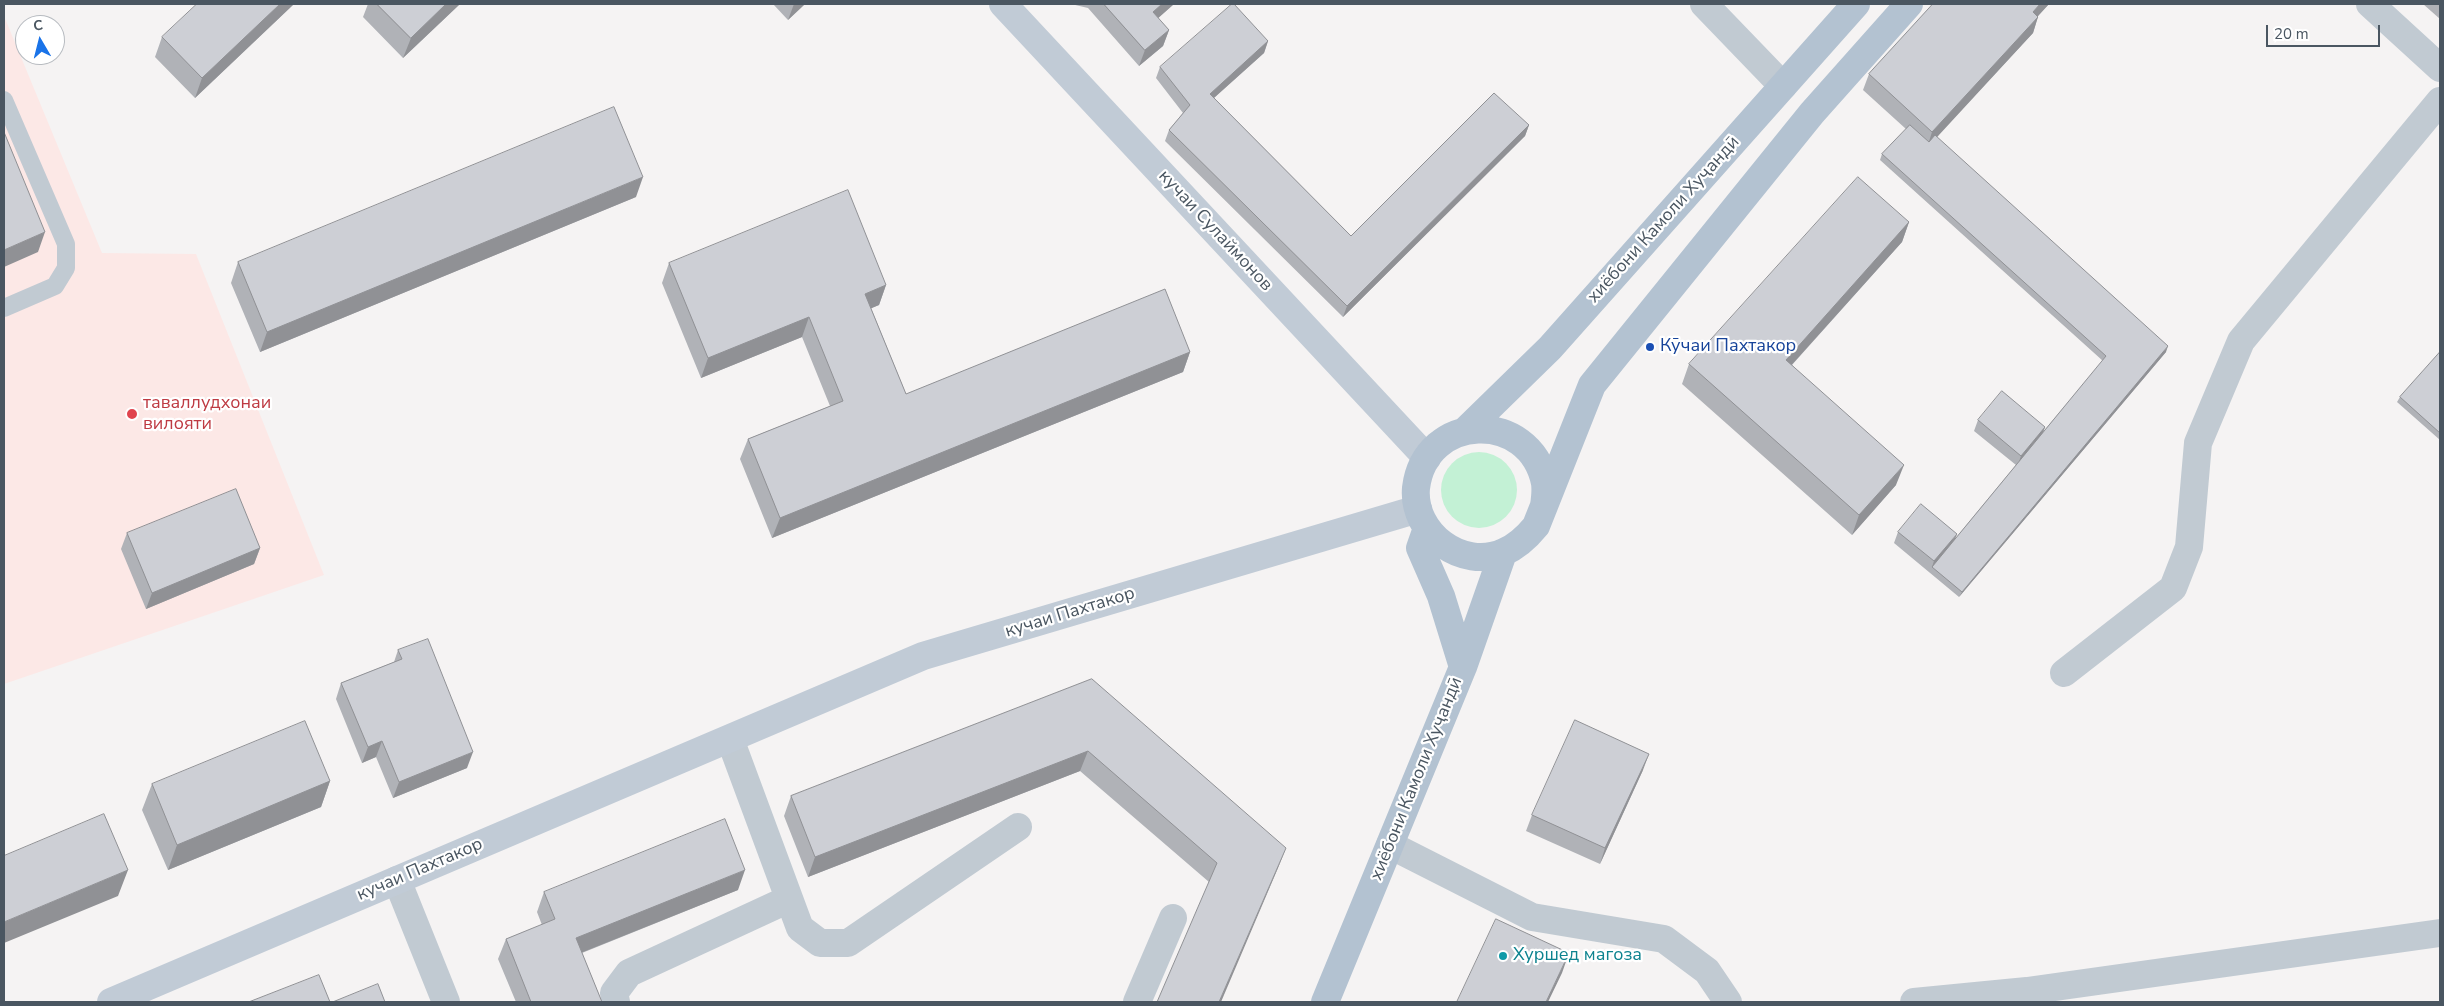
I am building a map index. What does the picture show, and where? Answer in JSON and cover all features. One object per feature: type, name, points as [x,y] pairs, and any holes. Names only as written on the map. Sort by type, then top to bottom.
[{"type":"main road","name":"кучаи Сулаймонов","points":[[1003,4],[1427,458]]},
{"type":"main road","name":"хиёбони Камоли Хуҷандӣ","points":[[1466,430],[1550,348],[1856,4]]},
{"type":"main road","points":[[1422,518],[1440,543],[1460,554],[1481,557],[1503,553],[1522,542],[1536,526],[1592,385],[1812,113],[1909,4]]},
{"type":"main road","points":[[1463,667],[1440,596],[1420,548],[1422,518],[1416,489],[1421,468],[1431,451],[1447,438],[1466,430],[1487,428],[1507,433],[1525,445],[1538,463],[1545,484],[1544,506]]},
{"type":"main road","name":"кучаи Пахтакор","points":[[111,1002],[923,656],[1422,518]]},
{"type":"main road","name":"хиёбони Камоли Хуҷандӣ","points":[[1325,1002],[1463,667],[1503,553]]},
{"type":"street","points":[[1704,4],[1783,86]]},
{"type":"street","points":[[2370,4],[2440,68]]},
{"type":"street","points":[[2064,673],[2173,588],[2189,547],[2198,443],[2241,341],[2440,101]]},
{"type":"street","points":[[730,739],[800,928],[820,943],[848,942],[1018,827]]},
{"type":"street","points":[[1390,845],[1532,917],[1664,939],[1707,971],[1728,1002]]},
{"type":"street","points":[[397,880],[446,1002]]},
{"type":"street","points":[[616,1002],[614,993],[629,973],[790,899]]},
{"type":"street","points":[[1137,1002],[1173,918]]},
{"type":"street","points":[[1914,1002],[2028,991],[2440,933]]},
{"type":"lane","points":[[4,100],[66,244],[66,268],[55,286],[4,308]]},
{"type":"shaded area","name":"таваллудхонаи вилояти","points":[[4,16],[15,43],[15,65],[24,65],[102,253],[196,254],[324,575],[4,684]]},
{"type":"green space","points":[[1479,452],[1493,455],[1506,463],[1514,476],[1517,490],[1514,504],[1506,517],[1493,525],[1479,528],[1465,525],[1452,517],[1444,504],[1441,490],[1444,476],[1452,463],[1465,455]]},
{"type":"building","points":[[197,4],[280,4],[202,78],[162,37]]},
{"type":"building","points":[[377,4],[446,4],[411,38]]},
{"type":"building","points":[[1104,4],[1162,4],[1153,12],[1169,30],[1145,50]]},
{"type":"building","points":[[1232,4],[1268,41],[1210,94],[1351,236],[1494,93],[1529,125],[1347,306],[1169,130],[1190,105],[1160,67]]},
{"type":"building","points":[[1933,4],[2040,4],[2033,12],[2038,17],[1932,132],[1869,74]]},
{"type":"building","points":[[614,107],[643,177],[267,332],[238,262]]},
{"type":"building","points":[[1910,125],[1929,142],[1935,135],[2168,346],[1962,592],[1932,567],[2106,356],[1882,154]]},
{"type":"building","points":[[4,132],[45,232],[4,250]]},
{"type":"building","points":[[1858,177],[1909,222],[1786,360],[1904,465],[1859,515],[1689,364]]},
{"type":"building","points":[[848,190],[886,285],[865,294],[906,394],[1165,289],[1190,352],[780,518],[748,439],[843,401],[809,317],[708,358],[669,263]]},
{"type":"building","points":[[2440,352],[2440,433],[2400,397]]},
{"type":"building","points":[[2002,391],[2045,427],[2021,456],[1978,420]]},
{"type":"building","points":[[236,489],[260,548],[152,593],[127,533]]},
{"type":"building","points":[[1921,504],[1957,534],[1934,561],[1898,532]]},
{"type":"building","points":[[428,639],[473,752],[399,782],[382,741],[368,747],[341,683],[402,659],[398,650]]},
{"type":"building","points":[[1092,679],[1286,848],[1219,1002],[1157,1002],[1217,863],[1088,751],[815,857],[791,796]]},
{"type":"building","points":[[1575,720],[1649,754],[1605,848],[1532,815]]},
{"type":"building","points":[[305,721],[330,781],[177,845],[152,784]]},
{"type":"building","points":[[104,814],[128,870],[4,922],[4,856]]},
{"type":"building","points":[[725,819],[745,870],[576,938],[602,1002],[531,1002],[506,939],[555,919],[544,892]]},
{"type":"building","name":"Хуршед магоза","points":[[1496,919],[1569,953],[1546,1002],[1457,1002]]},
{"type":"building","points":[[319,975],[330,1002],[249,1002]]},
{"type":"building","points":[[378,984],[385,1002],[333,1002]]},
{"type":"place","name":"Кӯчаи Пахтакор","points":[[1650,347]]},
{"type":"place","name":"таваллудхонаи вилояти","points":[[132,414]]},
{"type":"place","name":"Хуршед магоза","points":[[1503,956]]}]
